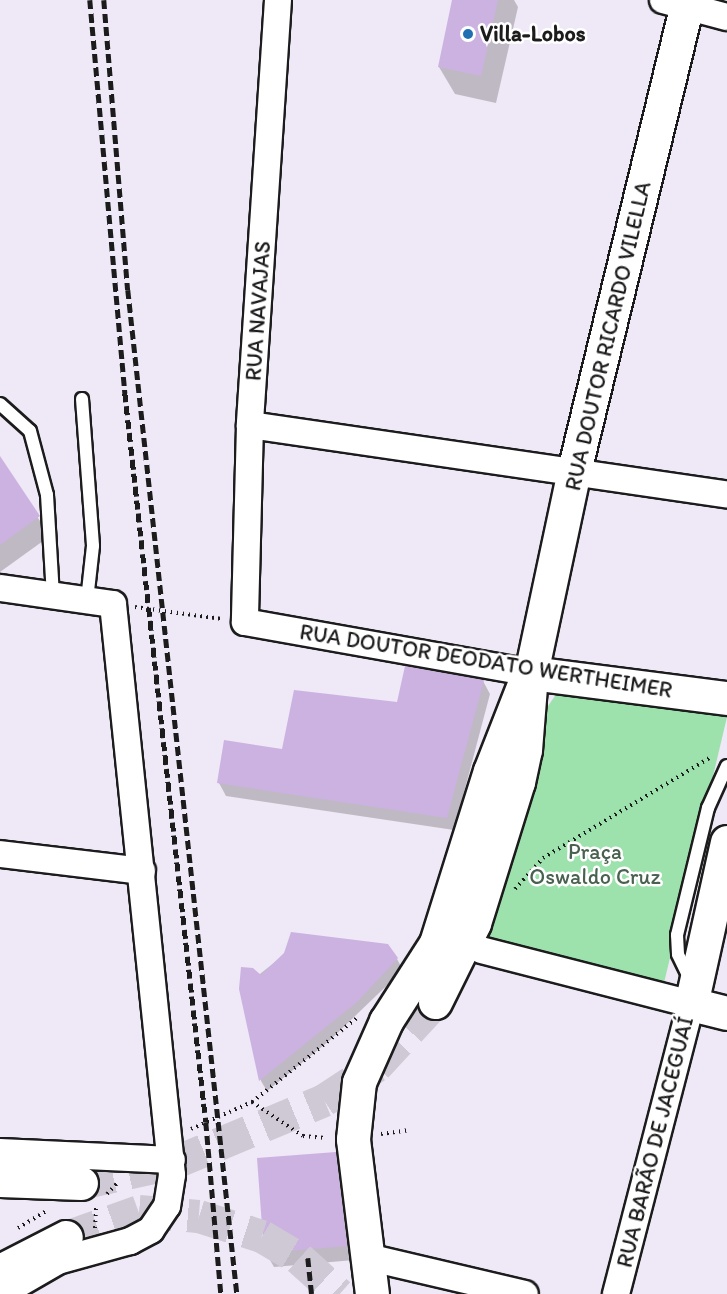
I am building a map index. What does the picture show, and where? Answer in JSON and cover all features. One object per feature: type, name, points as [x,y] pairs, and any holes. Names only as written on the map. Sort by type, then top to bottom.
[{"type":"street","name":"RUA NAVAJAS","points":[[245,622],[250,425],[278,0]]},
{"type":"street","points":[[679,2],[727,17]]},
{"type":"street","name":"RUA DOUTOR RICARDO VILELLA","points":[[531,673],[679,2]]},
{"type":"street","points":[[250,425],[573,476],[727,495]]},
{"type":"street","points":[[0,588],[113,604],[171,1148],[169,1199],[151,1230],[130,1241],[58,1261],[1,1294]]},
{"type":"street","name":"RUA DOUTOR DEODATO WERTHEIMER","points":[[245,622],[531,673],[727,698]]},
{"type":"street","points":[[372,1294],[353,1139],[355,1099],[366,1062],[386,1021],[436,943],[505,728],[531,673]]},
{"type":"street","points":[[435,1002],[474,923],[518,782],[525,750],[531,673]]},
{"type":"street","name":"RUA BARÃO DE JACEGUAÍ","points":[[616,1294],[693,997],[727,842]]},
{"type":"street","points":[[0,854],[142,871]]},
{"type":"street","points":[[481,950],[602,981],[693,997],[727,1013]]},
{"type":"street","points":[[0,1152],[171,1148]]},
{"type":"street","points":[[0,1180],[81,1183]]},
{"type":"street","points":[[0,1271],[66,1237]]},
{"type":"street","points":[[367,1257],[525,1294]]},
{"type":"lane","points":[[82,399],[93,546],[87,600]]},
{"type":"lane","points":[[0,404],[30,431],[47,495],[53,596]]},
{"type":"lane","name":"RUA BARÃO DE JACEGUAÍ","points":[[693,997],[678,954],[677,934],[711,798],[727,766]]},
{"type":"path","points":[[113,604],[245,622]]},
{"type":"path","points":[[513,892],[543,858],[717,754]]},
{"type":"path","points":[[171,1148],[252,1102],[361,1015]]},
{"type":"path","points":[[252,1102],[303,1136],[353,1139]]},
{"type":"path","points":[[9,1234],[54,1206]]},
{"type":"green space","name":"Praça Oswaldo Cruz","points":[[561,687],[727,717],[664,983],[475,936],[538,721]]},
{"type":"building","name":"Villa-Lobos","points":[[452,0],[498,0],[481,76],[438,67]]},
{"type":"building","points":[[0,456],[40,516],[0,545]]},
{"type":"building","points":[[405,666],[484,680],[447,818],[217,783],[224,740],[282,749],[294,690],[397,702]]},
{"type":"building","points":[[291,932],[388,944],[398,958],[357,1002],[259,1081],[239,989],[241,967],[253,968],[261,975],[284,953]]},
{"type":"building","points":[[336,1152],[347,1246],[264,1253],[257,1158]]},
{"type":"tunnel","points":[[81,1183],[173,1163],[324,1100],[376,1066],[435,1002]]},
{"type":"tunnel","points":[[66,1237],[139,1211],[199,1216],[262,1236],[299,1258],[339,1294]]},
{"type":"railway","points":[[90,0],[125,393],[206,1122],[221,1294]]},
{"type":"railway","points":[[104,0],[128,290],[237,1294]]},
{"type":"railway","points":[[308,1258],[312,1294]]},
{"type":"place","name":"Villa-Lobos","points":[[468,34]]}]
